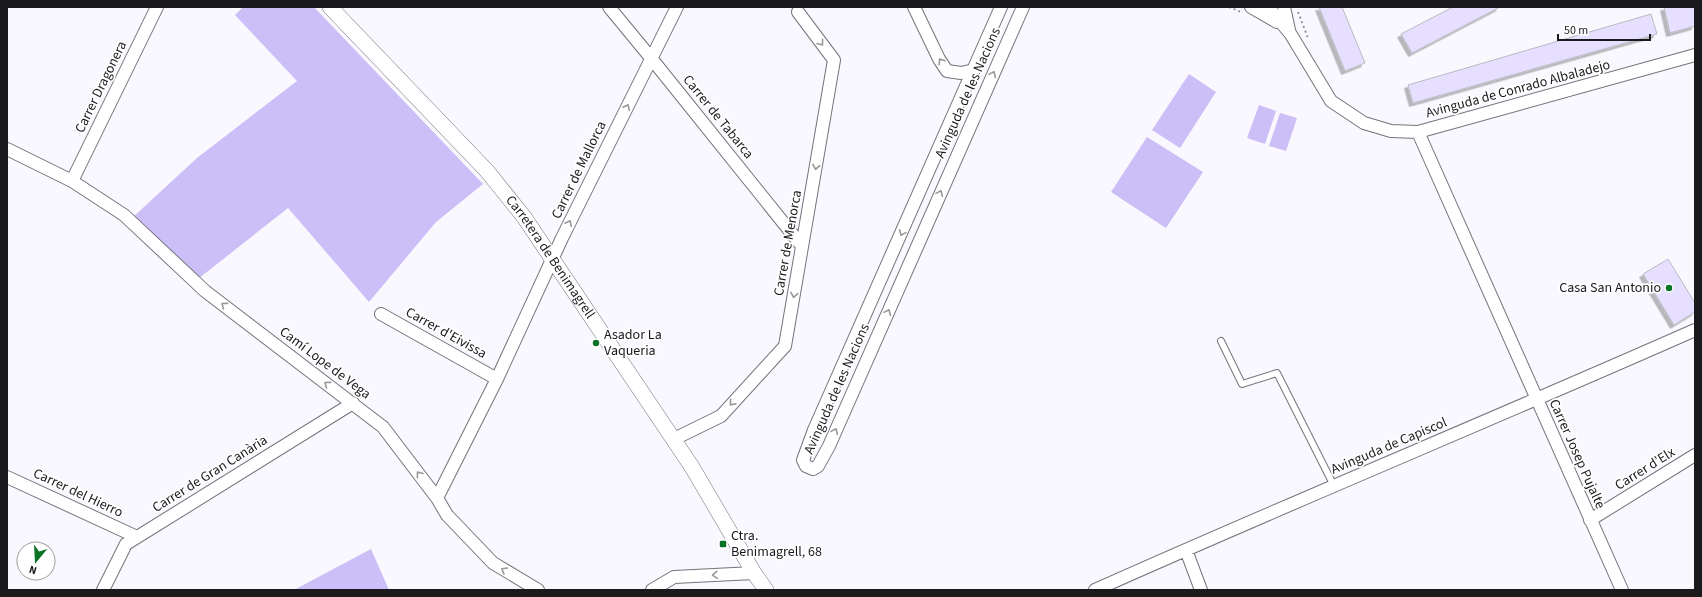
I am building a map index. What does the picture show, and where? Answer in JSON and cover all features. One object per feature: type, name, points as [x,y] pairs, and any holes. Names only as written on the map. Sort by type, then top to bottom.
[{"type":"street","name":"Carrer Dragonera","points":[[72,181],[157,7]]},
{"type":"street","name":"Carretera de Benimagrell","points":[[330,7],[487,171],[524,217],[674,439],[754,573],[766,590]]},
{"type":"street","name":"Carrer de Tabarca","points":[[608,7],[651,58],[802,246]]},
{"type":"street","name":"Carrer de Mallorca","points":[[437,498],[497,379],[553,259],[677,7]]},
{"type":"street","points":[[914,7],[939,59],[947,71],[961,73],[974,70]]},
{"type":"street","name":"Avinguda de les Nacions","points":[[1001,7],[814,430],[803,460],[806,466],[813,469],[818,466],[829,446],[1023,7]]},
{"type":"street","points":[[1268,7],[1290,33],[1331,101],[1364,123],[1391,131],[1418,132]]},
{"type":"street","points":[[1284,7],[1290,33]]},
{"type":"street","points":[[1247,10],[1273,19],[1290,33]]},
{"type":"street","name":"Carrer de Menorca","points":[[674,439],[721,416],[785,346],[834,60],[798,12]]},
{"type":"street","name":"Avinguda de Conrado Albaladejo","points":[[1506,330],[1418,132],[1695,55]]},
{"type":"street","name":"Camí Lope de Vega","points":[[7,149],[72,181],[124,215],[206,291],[383,427],[437,498],[447,515],[493,563],[538,590]]},
{"type":"street","name":"Carrer d'Eivissa","points":[[381,314],[497,379]]},
{"type":"street","name":"Carrer Josep Pujalte","points":[[1506,330],[1622,590]]},
{"type":"street","name":"Avinguda de Capiscol","points":[[1095,590],[1537,400],[1695,330]]},
{"type":"street","name":"Carrer de Gran Canària","points":[[103,590],[126,544],[353,403]]},
{"type":"street","name":"Carrer d’Elx","points":[[1590,520],[1695,455]]},
{"type":"street","name":"Carrer del Hierro","points":[[7,477],[137,537]]},
{"type":"street","points":[[1186,550],[1201,590]]},
{"type":"street","points":[[652,590],[674,577],[754,573]]},
{"type":"lane","points":[[1221,341],[1242,384],[1277,373],[1334,486]]},
{"type":"path","points":[[1229,7],[1247,10]]},
{"type":"path","points":[[1297,7],[1309,41]]},
{"type":"shaded area","points":[[243,7],[314,7],[483,184],[436,222],[369,302],[288,208],[198,279],[132,218],[197,158],[297,81],[235,15]]},
{"type":"shaded area","points":[[1189,74],[1216,92],[1180,148],[1152,130]]},
{"type":"shaded area","points":[[1259,105],[1276,111],[1265,144],[1247,138]]},
{"type":"shaded area","points":[[1280,113],[1297,118],[1286,151],[1269,146]]},
{"type":"shaded area","points":[[1147,137],[1203,172],[1166,228],[1111,192]]},
{"type":"shaded area","points":[[371,549],[389,590],[294,590]]},
{"type":"building","points":[[1319,7],[1342,7],[1365,63],[1345,71]]},
{"type":"building","points":[[1453,7],[1500,7],[1412,53],[1401,34]]},
{"type":"building","points":[[1664,7],[1695,7],[1695,26],[1670,33]]},
{"type":"building","points":[[1651,14],[1657,34],[1413,103],[1408,85]]},
{"type":"building","name":"Casa San Antonio","points":[[1668,259],[1695,303],[1695,312],[1674,325],[1643,274]]},
{"type":"place","name":"Casa San Antonio","points":[[1669,288]]},
{"type":"place","name":"Asador La Vaqueria","points":[[596,343]]},
{"type":"place","name":"Ctra. Benimagrell, 68","points":[[723,544]]}]
